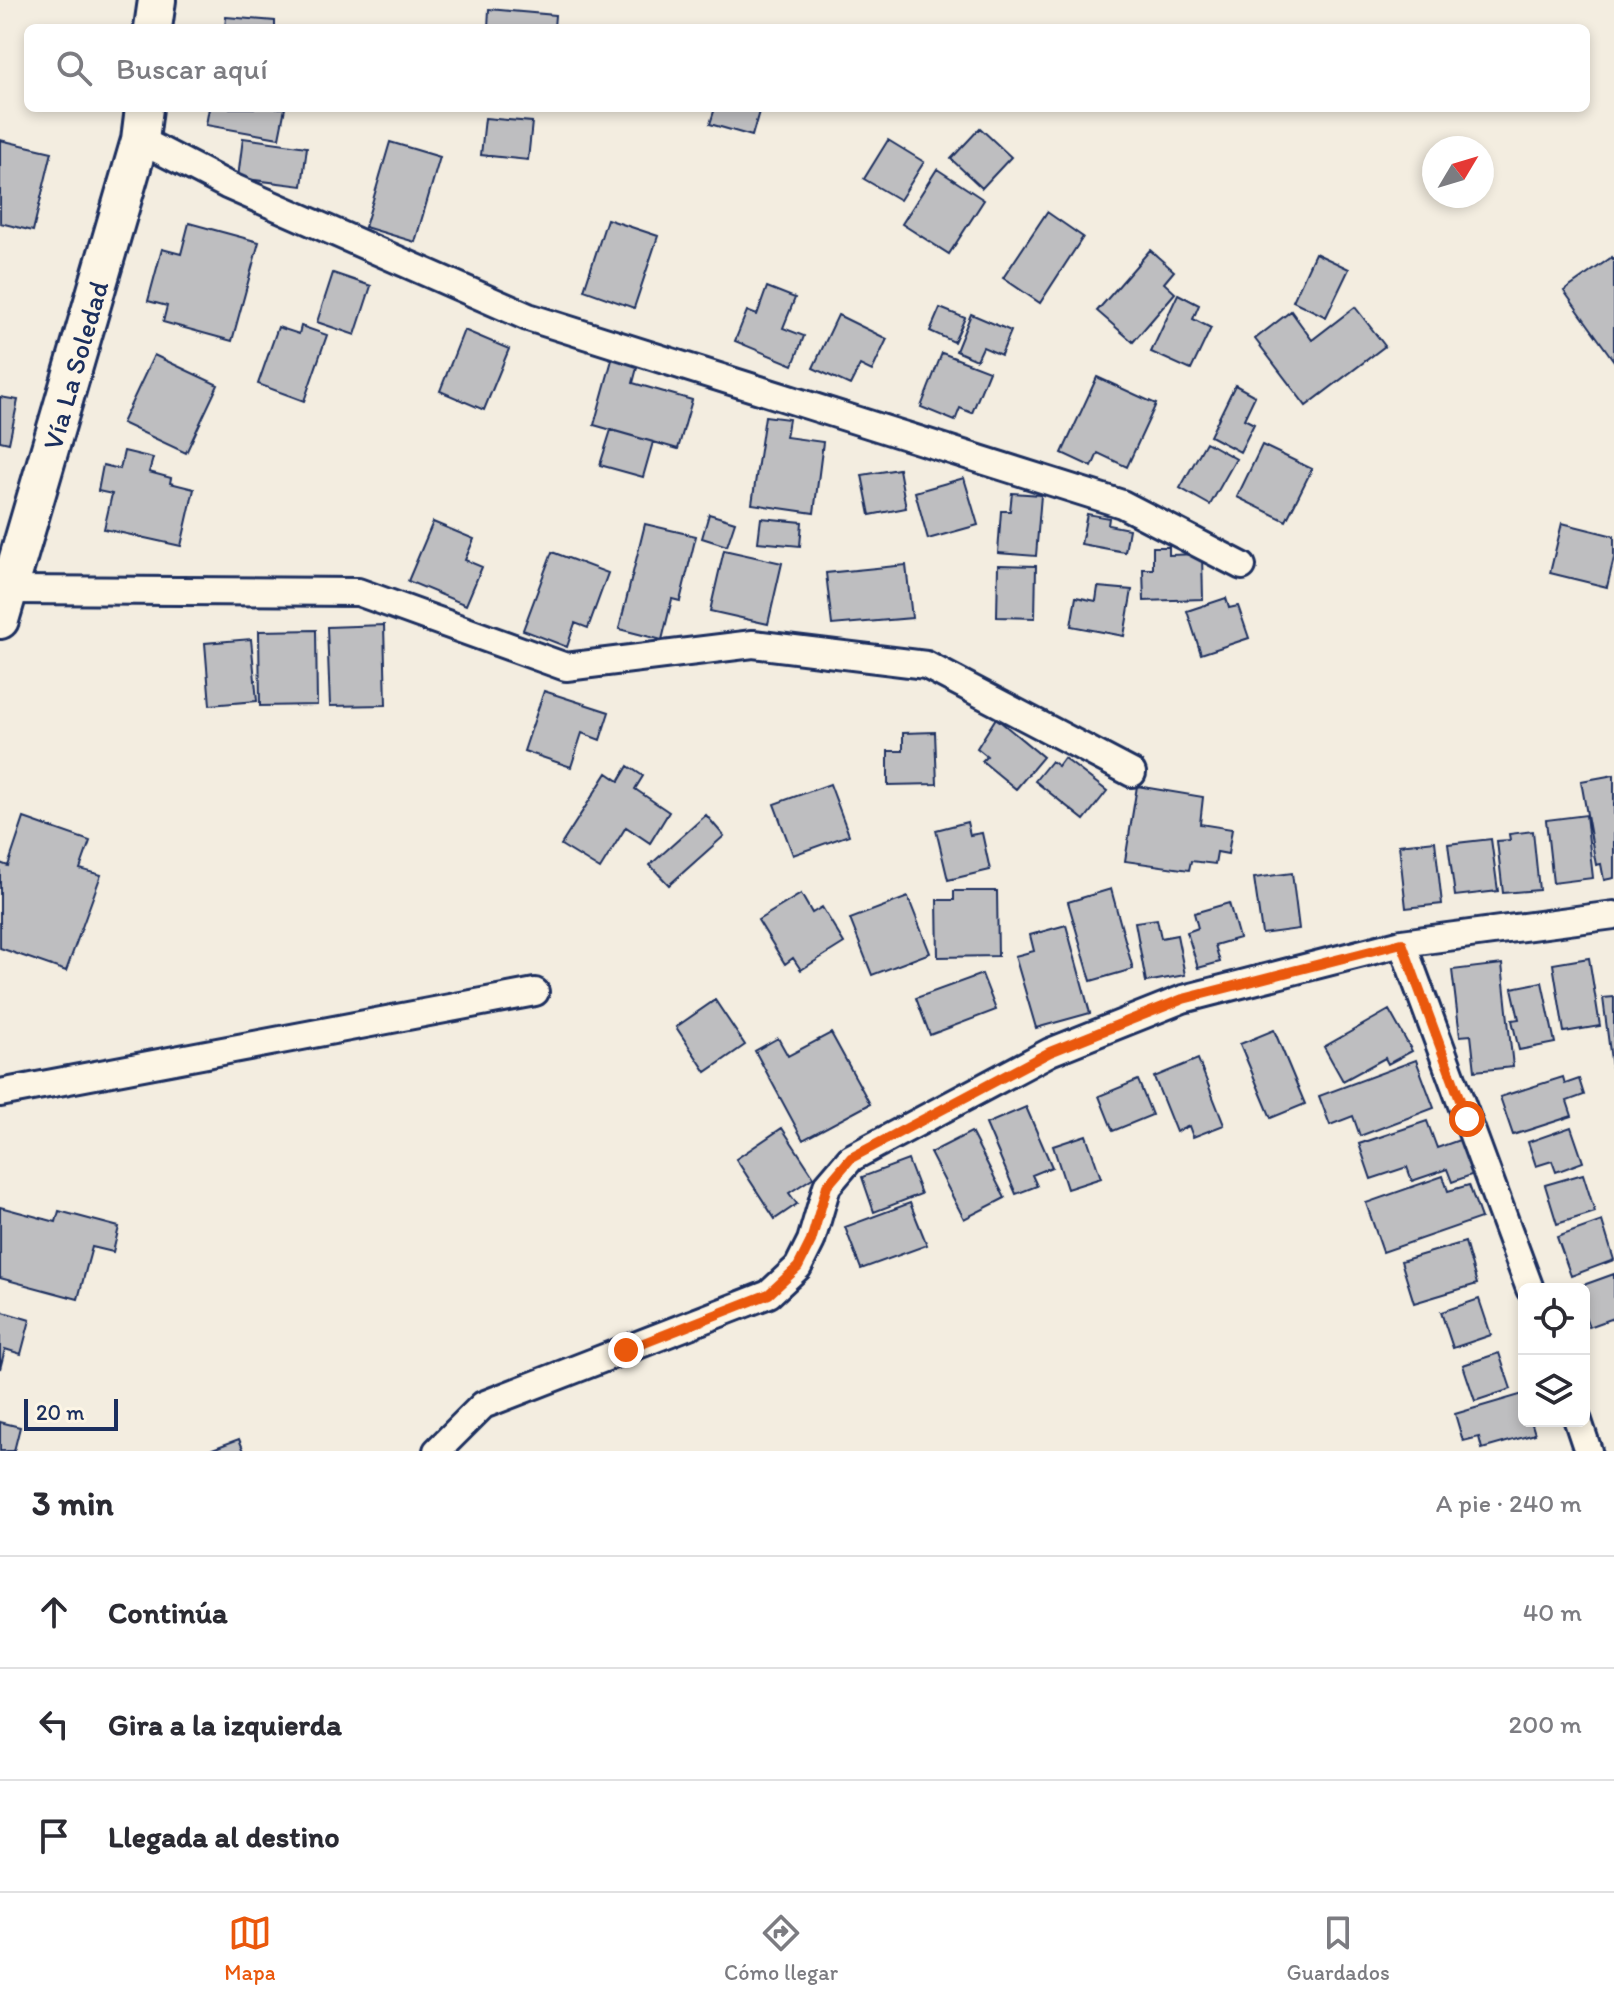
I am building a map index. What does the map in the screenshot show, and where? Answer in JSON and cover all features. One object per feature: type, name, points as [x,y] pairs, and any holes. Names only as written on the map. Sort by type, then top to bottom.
[{"type":"street","points":[[154,24],[157,0]]},
{"type":"street","points":[[142,124],[227,185],[528,317],[1122,504],[1242,566]]},
{"type":"street","name":"Vía La Soledad","points":[[4,605],[142,124]]},
{"type":"street","points":[[4,605],[358,592],[566,667],[753,644],[926,665],[1132,773]]},
{"type":"street","points":[[437,1451],[483,1405],[769,1294],[798,1267],[811,1241],[827,1186],[851,1158],[1050,1052],[1183,999],[1402,943],[1614,915]]},
{"type":"street","points":[[1402,943],[1528,1283]]},
{"type":"street","points":[[0,1093],[535,992]]},
{"type":"street","points":[[1580,1427],[1588,1451]]},
{"type":"building","points":[[489,9],[555,15],[554,24],[488,24]]},
{"type":"building","points":[[226,17],[275,21],[275,24],[225,24]]},
{"type":"building","points":[[208,112],[284,112],[279,138],[206,125]]},
{"type":"building","points":[[714,112],[759,112],[752,136],[710,124]]},
{"type":"building","points":[[485,118],[532,122],[528,160],[481,155]]},
{"type":"building","points":[[980,128],[1011,157],[982,188],[951,159]]},
{"type":"building","points":[[243,138],[307,147],[302,186],[238,178]]},
{"type":"building","points":[[0,140],[52,152],[33,231],[0,223]]},
{"type":"building","points":[[888,140],[924,162],[900,200],[864,179]]},
{"type":"building","points":[[390,142],[440,157],[415,242],[365,227]]},
{"type":"building","points":[[937,169],[984,200],[949,254],[902,224]]},
{"type":"building","points":[[1047,212],[1083,237],[1040,303],[1003,278]]},
{"type":"building","points":[[607,219],[658,236],[634,308],[584,290]]},
{"type":"building","points":[[189,223],[259,242],[232,341],[163,322],[167,306],[148,301],[162,249],[181,254]]},
{"type":"building","points":[[1150,250],[1174,271],[1164,283],[1175,293],[1133,342],[1097,311]]},
{"type":"building","points":[[1315,253],[1349,269],[1326,317],[1293,301]]},
{"type":"building","points":[[1612,257],[1614,261],[1614,361],[1564,291]]},
{"type":"building","points":[[333,273],[371,286],[355,335],[317,322]]},
{"type":"building","points":[[767,287],[795,298],[783,328],[804,336],[793,365],[735,341],[747,311],[757,315]]},
{"type":"building","points":[[1178,294],[1199,305],[1193,319],[1211,328],[1191,370],[1151,352]]},
{"type":"building","points":[[1355,307],[1385,346],[1306,406],[1255,339],[1291,311],[1312,340]]},
{"type":"building","points":[[940,308],[965,318],[954,342],[930,331]]},
{"type":"building","points":[[971,314],[1011,331],[1001,355],[983,347],[977,360],[956,351]]},
{"type":"building","points":[[838,315],[887,339],[872,371],[860,365],[850,385],[813,368]]},
{"type":"building","points":[[301,326],[327,335],[304,401],[258,384],[278,327],[299,334]]},
{"type":"building","points":[[464,330],[509,349],[484,410],[440,391]]},
{"type":"building","points":[[942,353],[989,371],[972,413],[960,408],[955,421],[921,407]]},
{"type":"building","points":[[154,355],[218,385],[186,453],[122,423]]},
{"type":"building","points":[[613,356],[638,364],[633,383],[692,400],[678,449],[594,425]]},
{"type":"building","points":[[1097,377],[1156,404],[1127,467],[1098,453],[1092,467],[1062,453]]},
{"type":"building","points":[[1235,385],[1255,396],[1244,419],[1254,424],[1240,452],[1210,436]]},
{"type":"building","points":[[0,397],[18,400],[9,443],[0,441]]},
{"type":"building","points":[[765,416],[789,419],[786,437],[823,442],[814,513],[752,504]]},
{"type":"building","points":[[611,430],[653,442],[643,477],[600,465]]},
{"type":"building","points":[[1206,442],[1236,459],[1210,505],[1180,488]]},
{"type":"building","points":[[1262,445],[1312,469],[1286,521],[1237,497]]},
{"type":"building","points":[[124,451],[153,458],[149,472],[171,478],[170,483],[194,489],[181,546],[104,529],[112,494],[98,491],[103,465],[120,469]]},
{"type":"building","points":[[899,469],[906,508],[870,515],[862,475]]},
{"type":"building","points":[[964,478],[978,525],[928,539],[915,492]]},
{"type":"building","points":[[1012,493],[1041,495],[1036,556],[998,553],[1001,511],[1010,511]]},
{"type":"building","points":[[709,514],[735,522],[727,546],[702,538]]},
{"type":"building","points":[[1087,514],[1109,518],[1108,525],[1129,529],[1125,552],[1081,544]]},
{"type":"building","points":[[761,518],[802,522],[800,546],[758,542]]},
{"type":"building","points":[[433,522],[474,539],[465,560],[482,567],[466,605],[408,581]]},
{"type":"building","points":[[1562,523],[1614,536],[1614,558],[1607,587],[1550,573]]},
{"type":"building","points":[[645,524],[696,536],[680,601],[672,599],[662,640],[619,629]]},
{"type":"building","points":[[1153,547],[1169,547],[1169,555],[1202,554],[1203,599],[1144,601],[1143,569],[1153,569]]},
{"type":"building","points":[[724,550],[782,563],[768,624],[710,611]]},
{"type":"building","points":[[552,552],[608,573],[588,628],[575,623],[567,647],[523,630]]},
{"type":"building","points":[[906,565],[912,618],[832,625],[826,573]]},
{"type":"building","points":[[998,565],[1036,566],[1035,618],[997,617]]},
{"type":"building","points":[[1098,587],[1132,590],[1124,636],[1071,626],[1076,597],[1096,601]]},
{"type":"building","points":[[1226,598],[1229,608],[1238,606],[1249,638],[1201,654],[1187,611]]},
{"type":"building","points":[[384,625],[386,705],[330,706],[327,627]]},
{"type":"building","points":[[316,630],[317,705],[260,706],[259,631]]},
{"type":"building","points":[[251,639],[257,701],[210,705],[205,643]]},
{"type":"building","points":[[544,691],[609,712],[600,740],[582,733],[571,767],[524,751]]},
{"type":"building","points":[[996,718],[1043,757],[1016,789],[982,761],[987,756],[977,748]]},
{"type":"building","points":[[935,732],[937,784],[888,785],[888,751],[903,751],[903,733]]},
{"type":"building","points":[[1064,758],[1107,791],[1084,820],[1035,781],[1051,761],[1058,766]]},
{"type":"building","points":[[628,766],[643,776],[635,789],[669,812],[650,843],[626,827],[600,869],[561,845],[607,773],[619,781]]},
{"type":"building","points":[[1614,775],[1614,878],[1604,880],[1601,864],[1596,865],[1581,781]]},
{"type":"building","points":[[830,784],[849,835],[793,855],[774,804]]},
{"type":"building","points":[[1137,786],[1203,797],[1200,824],[1232,829],[1228,854],[1217,852],[1215,864],[1191,861],[1189,870],[1125,861]]},
{"type":"building","points":[[706,815],[724,836],[669,885],[650,865]]},
{"type":"building","points":[[1586,815],[1593,878],[1553,883],[1546,820]]},
{"type":"building","points":[[24,818],[90,841],[80,869],[101,875],[66,971],[0,948],[0,863],[8,866]]},
{"type":"building","points":[[967,822],[970,835],[982,833],[990,870],[948,880],[936,830]]},
{"type":"building","points":[[1533,831],[1539,890],[1503,893],[1497,841],[1510,840],[1509,834]]},
{"type":"building","points":[[1491,839],[1498,891],[1455,896],[1448,844]]},
{"type":"building","points":[[1435,841],[1442,904],[1406,908],[1399,845]]},
{"type":"building","points":[[1292,873],[1299,929],[1262,934],[1254,878]]},
{"type":"building","points":[[1111,889],[1133,969],[1091,981],[1068,902]]},
{"type":"building","points":[[954,891],[997,891],[998,956],[938,957],[937,900],[954,900]]},
{"type":"building","points":[[801,894],[812,913],[822,907],[844,943],[801,970],[793,958],[785,964],[758,920]]},
{"type":"building","points":[[908,897],[930,953],[872,975],[850,919]]},
{"type":"building","points":[[1229,903],[1239,938],[1215,945],[1220,962],[1198,968],[1187,932],[1198,928],[1194,913]]},
{"type":"building","points":[[1157,919],[1161,938],[1177,935],[1185,975],[1146,982],[1135,922]]},
{"type":"building","points":[[1066,925],[1090,1013],[1036,1028],[1015,956],[1034,951],[1030,935]]},
{"type":"building","points":[[1589,958],[1600,1026],[1564,1032],[1553,964]]},
{"type":"building","points":[[1502,964],[1513,1067],[1475,1071],[1471,1035],[1460,1036],[1452,970]]},
{"type":"building","points":[[982,974],[996,1010],[930,1035],[916,998]]},
{"type":"building","points":[[1542,982],[1555,1043],[1519,1050],[1512,1020],[1519,1019],[1512,988]]},
{"type":"building","points":[[1614,997],[1614,1068],[1612,1068],[1603,998]]},
{"type":"building","points":[[715,1000],[745,1045],[706,1072],[676,1027]]},
{"type":"building","points":[[1389,1010],[1412,1051],[1388,1064],[1385,1058],[1343,1081],[1324,1047]]},
{"type":"building","points":[[1274,1030],[1305,1104],[1271,1118],[1240,1044]]},
{"type":"building","points":[[831,1033],[870,1104],[803,1140],[755,1051],[778,1038],[788,1056]]},
{"type":"building","points":[[1198,1059],[1224,1125],[1193,1137],[1189,1126],[1176,1132],[1154,1077]]},
{"type":"building","points":[[1416,1060],[1434,1108],[1360,1136],[1353,1116],[1330,1125],[1319,1096]]},
{"type":"building","points":[[1563,1077],[1565,1084],[1579,1079],[1584,1095],[1567,1101],[1572,1116],[1513,1135],[1500,1097]]},
{"type":"building","points":[[1138,1080],[1152,1115],[1113,1131],[1099,1096]]},
{"type":"building","points":[[1026,1107],[1052,1167],[1032,1175],[1037,1186],[1016,1194],[986,1124]]},
{"type":"building","points":[[1427,1121],[1437,1148],[1462,1139],[1474,1174],[1452,1182],[1447,1169],[1412,1181],[1407,1167],[1371,1179],[1359,1144]]},
{"type":"building","points":[[1571,1127],[1583,1162],[1556,1172],[1552,1161],[1536,1166],[1528,1142]]},
{"type":"building","points":[[782,1128],[814,1177],[789,1193],[797,1204],[775,1219],[736,1159]]},
{"type":"building","points":[[971,1132],[1005,1198],[964,1219],[930,1153]]},
{"type":"building","points":[[1086,1135],[1101,1178],[1067,1189],[1053,1146]]},
{"type":"building","points":[[908,1160],[921,1194],[874,1212],[862,1177]]},
{"type":"building","points":[[1583,1174],[1595,1212],[1557,1224],[1545,1185]]},
{"type":"building","points":[[1443,1176],[1448,1191],[1469,1185],[1481,1218],[1383,1252],[1366,1203]]},
{"type":"building","points":[[910,1203],[927,1245],[861,1269],[845,1227]]},
{"type":"building","points":[[0,1207],[56,1222],[59,1211],[119,1227],[113,1252],[92,1247],[78,1299],[0,1278]]},
{"type":"building","points":[[1602,1221],[1614,1260],[1571,1276],[1557,1237]]},
{"type":"building","points":[[1465,1242],[1477,1284],[1414,1303],[1401,1261]]},
{"type":"building","points":[[1614,1274],[1614,1318],[1590,1327],[1590,1283]]},
{"type":"building","points":[[1479,1299],[1491,1335],[1453,1348],[1441,1312]]},
{"type":"building","points":[[0,1311],[30,1320],[21,1354],[5,1349],[0,1369]]},
{"type":"building","points":[[1499,1353],[1511,1389],[1475,1401],[1463,1365]]},
{"type":"building","points":[[1518,1395],[1518,1427],[1533,1427],[1535,1434],[1482,1449],[1479,1437],[1463,1441],[1455,1414]]},
{"type":"building","points":[[0,1422],[20,1427],[14,1451],[0,1451]]},
{"type":"building","points":[[239,1439],[244,1451],[207,1451]]},
{"type":"route","points":[[626,1350],[769,1294],[798,1267],[811,1241],[827,1186],[851,1158],[1050,1052],[1183,999],[1402,943],[1467,1119]]}]
